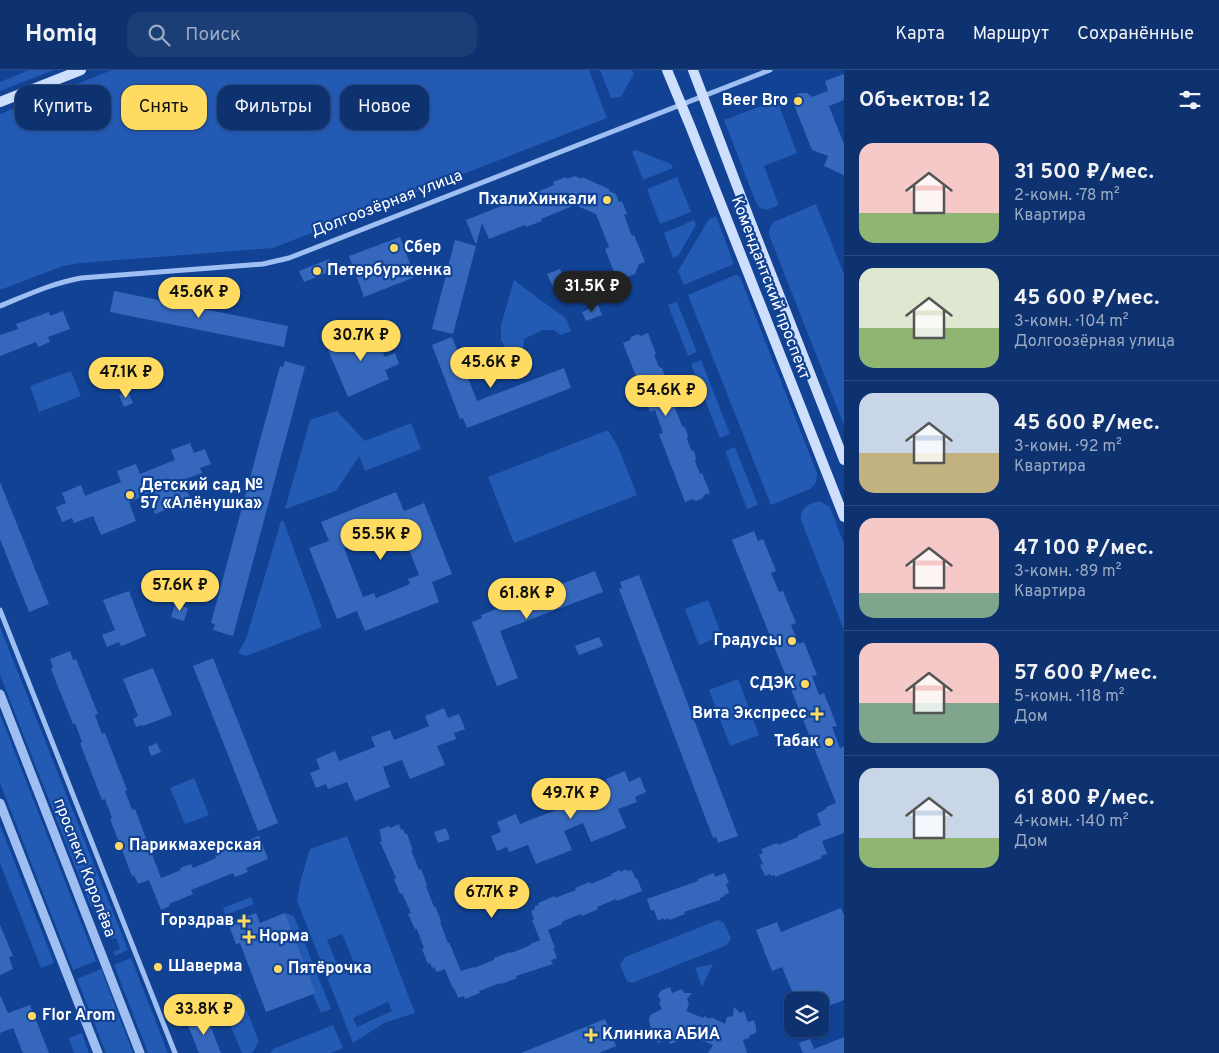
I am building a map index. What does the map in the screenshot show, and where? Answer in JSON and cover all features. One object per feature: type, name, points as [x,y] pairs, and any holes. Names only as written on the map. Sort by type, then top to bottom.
[{"type":"main road","points":[[0,102],[81,70]]},
{"type":"main road","name":"Комендантский проспект","points":[[667,70],[844,517]]},
{"type":"main road","name":"Комендантский проспект","points":[[693,70],[754,232],[844,460]]},
{"type":"street","name":"Долгоозёрная улица","points":[[0,306],[67,280],[263,264],[289,258],[770,70]]},
{"type":"street","points":[[0,610],[176,1053]]},
{"type":"street","name":"проспект Королёва","points":[[0,694],[140,1053]]},
{"type":"street","points":[[0,804],[98,1053]]},
{"type":"shaded area","points":[[29,70],[54,70],[0,91],[0,82]]},
{"type":"shaded area","points":[[112,70],[589,70],[607,118],[273,248],[81,263],[63,266],[0,290],[0,114],[15,108],[15,130],[111,130],[111,85],[74,85]]},
{"type":"shaded area","points":[[600,70],[632,70],[634,74],[621,97],[611,98]]},
{"type":"shaded area","points":[[777,100],[797,153],[764,166],[779,205],[762,209],[757,205],[724,120]]},
{"type":"shaded area","points":[[636,150],[671,164],[673,168],[643,180],[632,151]]},
{"type":"shaded area","points":[[677,177],[691,212],[660,224],[647,189]]},
{"type":"shaded area","points":[[816,204],[844,274],[844,425],[769,235],[770,228],[774,222]]},
{"type":"shaded area","points":[[716,216],[734,264],[684,285],[678,271],[709,219]]},
{"type":"shaded area","points":[[694,220],[696,225],[678,256],[673,258],[664,233]]},
{"type":"shaded area","points":[[735,275],[740,277],[817,473],[816,482],[810,489],[771,505],[688,295]]},
{"type":"shaded area","points":[[514,280],[566,318],[571,331],[561,335],[554,330],[543,330],[524,339],[523,350],[516,352],[505,347],[501,340],[501,325]]},
{"type":"shaded area","points":[[677,302],[697,352],[688,356],[668,305]]},
{"type":"shaded area","points":[[701,360],[730,434],[720,438],[691,364]]},
{"type":"shaded area","points":[[71,371],[81,396],[39,412],[30,386]]},
{"type":"shaded area","points":[[337,411],[365,441],[411,423],[421,449],[365,471],[359,456],[336,491],[285,509],[310,420]]},
{"type":"shaded area","points":[[608,430],[618,447],[637,495],[514,543],[488,477]]},
{"type":"shaded area","points":[[735,447],[758,505],[747,509],[725,451]]},
{"type":"shaded area","points":[[816,502],[821,502],[830,507],[844,544],[844,630],[801,520],[804,508]]},
{"type":"shaded area","points":[[281,521],[284,522],[322,627],[246,656],[238,653],[246,639]]},
{"type":"shaded area","points":[[708,600],[722,636],[699,645],[685,609]]},
{"type":"shaded area","points":[[0,627],[128,950],[115,956],[113,952],[120,949],[116,938],[112,939],[103,914],[100,915],[96,905],[91,907],[0,675]]},
{"type":"shaded area","points":[[738,679],[759,735],[730,746],[709,690]]},
{"type":"shaded area","points":[[0,714],[96,961],[73,970],[0,783]]},
{"type":"shaded area","points":[[194,778],[209,815],[185,824],[170,788]]},
{"type":"shaded area","points":[[0,825],[54,963],[41,968],[0,863]]},
{"type":"shaded area","points":[[347,836],[415,1013],[384,1023],[353,1043],[297,901],[310,849]],"holes":[[[342,934],[356,968],[341,974],[327,940]],[[388,1002],[392,1011],[357,1027],[353,1018]]]},
{"type":"shaded area","points":[[251,897],[254,904],[225,915],[223,908]]},
{"type":"shaded area","points":[[285,913],[294,916],[331,1009],[321,1013],[313,994],[316,993]]},
{"type":"shaded area","points":[[718,920],[724,923],[731,938],[727,945],[632,983],[627,981],[620,965],[625,957]]},
{"type":"shaded area","points":[[131,958],[168,1053],[148,1053],[114,965]]},
{"type":"shaded area","points":[[713,964],[702,987],[695,968]]},
{"type":"shaded area","points":[[101,969],[133,1053],[106,1053],[77,979]]},
{"type":"shaded area","points":[[240,993],[259,1042],[252,1053],[242,1053],[223,1008],[216,1010],[213,1003]]},
{"type":"shaded area","points":[[333,1025],[343,1048],[331,1053],[270,1053],[273,1049]]},
{"type":"shaded area","points":[[82,1033],[89,1053],[74,1053],[69,1038]]},
{"type":"building","points":[[844,74],[844,100],[829,106],[844,144],[844,175],[824,166],[828,156],[812,150],[793,102],[796,95],[800,93],[807,93],[812,97],[828,91],[825,81]]},
{"type":"building","points":[[575,176],[581,179],[582,177],[609,189],[609,191],[616,194],[619,202],[622,201],[627,214],[624,215],[645,262],[639,264],[635,274],[627,277],[614,272],[605,249],[609,247],[596,214],[575,205],[541,219],[542,221],[526,227],[525,225],[489,239],[482,223],[476,245],[466,220],[504,205],[503,203],[554,185],[553,182]]},
{"type":"building","points":[[400,237],[415,277],[364,297],[349,256]]},
{"type":"building","points":[[455,240],[476,246],[453,334],[432,329]]},
{"type":"building","name":"Петербурженка","points":[[329,259],[334,270],[304,282],[299,271]]},
{"type":"building","points":[[560,269],[565,282],[553,287],[547,274]]},
{"type":"building","points":[[114,291],[288,326],[284,347],[110,312]]},
{"type":"building","points":[[598,305],[602,315],[586,321],[582,312]]},
{"type":"building","points":[[63,311],[70,329],[48,337],[50,342],[38,347],[36,342],[0,356],[0,335],[18,329],[16,324],[49,312],[50,316]]},
{"type":"building","points":[[368,328],[372,338],[377,337],[385,357],[395,353],[399,364],[385,370],[389,379],[348,397],[326,345]]},
{"type":"building","points":[[648,333],[656,354],[654,355],[665,376],[664,379],[668,391],[671,392],[682,426],[688,435],[687,439],[691,450],[694,451],[695,461],[700,474],[702,473],[710,493],[696,501],[693,499],[685,502],[659,434],[663,433],[655,410],[650,412],[623,343],[638,334],[641,336]]},
{"type":"building","points":[[452,337],[477,401],[564,368],[571,388],[467,428],[463,418],[460,419],[432,345]]},
{"type":"building","points":[[285,361],[305,367],[233,636],[213,630],[215,624],[211,623],[280,366],[283,367]]},
{"type":"building","points":[[128,391],[133,403],[124,407],[119,395]]},
{"type":"building","points":[[190,443],[194,453],[205,449],[211,464],[200,468],[202,473],[183,480],[191,500],[155,514],[148,494],[129,502],[136,521],[101,535],[93,516],[74,523],[72,518],[62,522],[56,507],[66,503],[62,493],[81,485],[85,496],[121,482],[117,471],[136,464],[140,474],[175,460],[171,450]]},
{"type":"building","points":[[0,482],[49,604],[29,612],[0,539]]},
{"type":"building","points":[[396,492],[404,511],[424,503],[452,574],[432,582],[439,602],[365,631],[357,611],[337,619],[309,548],[329,541],[321,522]],"holes":[[[387,525],[389,531],[400,526],[419,575],[408,579],[410,584],[376,598],[374,593],[363,597],[344,548],[355,544],[352,538]]]},
{"type":"building","points":[[754,531],[758,541],[763,539],[776,571],[771,573],[779,592],[783,591],[796,623],[791,625],[799,644],[804,642],[817,675],[812,676],[819,695],[824,693],[837,726],[832,727],[840,748],[844,746],[844,833],[822,841],[827,854],[821,856],[822,858],[775,877],[775,875],[771,876],[770,874],[765,876],[760,865],[763,864],[759,855],[763,853],[761,849],[798,837],[798,835],[821,825],[817,814],[826,807],[836,803],[732,540]]},
{"type":"building","points":[[595,571],[603,592],[500,631],[518,678],[497,686],[472,622],[482,618],[481,615]]},
{"type":"building","points":[[639,575],[738,836],[718,843],[716,837],[713,838],[619,589],[622,588],[620,582]]},
{"type":"building","points":[[129,591],[146,636],[121,646],[119,642],[107,647],[102,635],[115,630],[103,600]]},
{"type":"building","points":[[175,604],[188,608],[184,621],[171,617]]},
{"type":"building","points":[[599,637],[603,646],[579,655],[575,646]]},
{"type":"building","points":[[70,651],[73,660],[76,659],[98,714],[95,715],[102,734],[105,733],[127,790],[125,791],[132,810],[135,809],[161,878],[191,864],[193,868],[216,858],[215,854],[259,836],[268,859],[246,868],[248,872],[235,877],[233,873],[191,890],[193,894],[169,904],[170,906],[161,910],[149,880],[138,884],[134,875],[132,876],[110,819],[112,818],[105,799],[102,800],[80,743],[82,742],[75,723],[73,724],[51,669],[53,668],[50,659]]},
{"type":"building","points":[[213,658],[278,823],[258,831],[193,666]]},
{"type":"building","points":[[153,668],[172,715],[136,727],[133,719],[138,716],[123,679]]},
{"type":"building","points":[[444,708],[448,718],[459,714],[465,729],[454,733],[456,739],[437,746],[445,765],[410,779],[402,760],[383,767],[390,787],[355,801],[347,782],[328,789],[326,784],[316,788],[310,773],[320,769],[316,759],[335,751],[339,761],[375,747],[371,737],[390,730],[394,740],[429,726],[425,716]]},
{"type":"building","points":[[157,743],[161,752],[151,756],[148,747]]},
{"type":"building","points":[[625,771],[629,782],[640,777],[646,792],[635,797],[637,802],[618,809],[626,828],[591,842],[583,823],[564,831],[572,850],[536,864],[528,845],[509,852],[507,847],[497,851],[491,836],[501,832],[497,822],[516,814],[520,824],[556,810],[552,800],[571,793],[575,803],[610,789],[606,779]]},
{"type":"building","points":[[399,824],[401,830],[403,829],[405,834],[407,834],[413,850],[411,850],[419,870],[421,869],[448,943],[461,971],[474,968],[540,940],[532,920],[534,920],[531,911],[535,909],[535,906],[539,905],[538,903],[576,890],[575,888],[590,882],[591,884],[626,869],[627,871],[632,870],[642,891],[617,901],[616,899],[582,916],[582,914],[570,918],[548,930],[557,958],[551,960],[553,964],[516,976],[517,978],[479,991],[480,993],[465,999],[464,996],[458,998],[445,969],[437,972],[430,963],[428,964],[417,929],[415,929],[408,914],[411,913],[402,893],[400,894],[394,879],[396,878],[380,842],[382,841],[379,830]]},
{"type":"building","points":[[446,828],[450,839],[438,843],[434,832]]},
{"type":"building","points":[[714,873],[715,877],[725,873],[729,883],[726,884],[729,893],[720,898],[720,900],[684,912],[685,914],[669,920],[669,918],[664,920],[663,918],[658,921],[654,910],[651,911],[647,899],[698,881],[698,879]]},
{"type":"building","points":[[841,908],[844,915],[844,1000],[829,1006],[829,992],[792,992],[782,967],[772,971],[756,930],[777,922],[781,932]]},
{"type":"building","name":"Пятёрочка","points":[[256,913],[260,923],[285,913],[316,993],[266,1012],[240,943],[236,944],[228,923]]},
{"type":"building","points":[[0,925],[13,956],[9,957],[13,969],[0,975]]},
{"type":"building","points":[[670,987],[672,993],[682,989],[684,993],[692,993],[687,999],[689,1005],[686,1011],[703,1018],[704,1016],[710,1019],[711,1017],[725,1024],[727,1017],[733,1016],[734,1007],[740,1013],[744,1011],[748,1022],[754,1020],[756,1027],[756,1033],[743,1040],[747,1053],[708,1053],[713,1045],[694,1037],[693,1041],[679,1035],[676,1042],[670,1044],[668,1039],[658,1043],[655,1035],[652,1035],[650,1030],[650,1015],[662,1009],[658,995],[662,990]]},
{"type":"building","points":[[0,995],[8,1013],[30,1005],[49,1053],[23,1053],[13,1028],[0,1033]]},
{"type":"building","points":[[206,1015],[221,1053],[199,1053],[187,1023]]},
{"type":"building","points":[[605,1019],[616,1046],[599,1053],[521,1053]]},
{"type":"building","points":[[844,1037],[844,1053],[803,1053],[799,1043],[810,1039],[814,1049]]},
{"type":"place","name":"Beer Bro","points":[[798,101]]},
{"type":"place","name":"ПхалиХинкали","points":[[607,200]]},
{"type":"place","name":"Сбер","points":[[394,248]]},
{"type":"place","name":"Петербурженка","points":[[317,271]]},
{"type":"place","name":"Детский сад № 57 «Алёнушка»","points":[[130,495]]},
{"type":"place","name":"Градусы","points":[[792,641]]},
{"type":"place","name":"СДЭК","points":[[805,684]]},
{"type":"place","name":"Вита Экспресс","points":[[817,714]]},
{"type":"place","name":"Табак","points":[[829,742]]},
{"type":"place","name":"Парикмахерская","points":[[119,846]]},
{"type":"place","name":"Горздрав","points":[[244,921]]},
{"type":"place","name":"Норма","points":[[249,937]]},
{"type":"place","name":"Шаверма","points":[[158,967]]},
{"type":"place","name":"Пятёрочка","points":[[278,969]]},
{"type":"place","name":"Flor Arom","points":[[32,1016]]},
{"type":"place","name":"Клиника АБИА","points":[[591,1035]]}]
